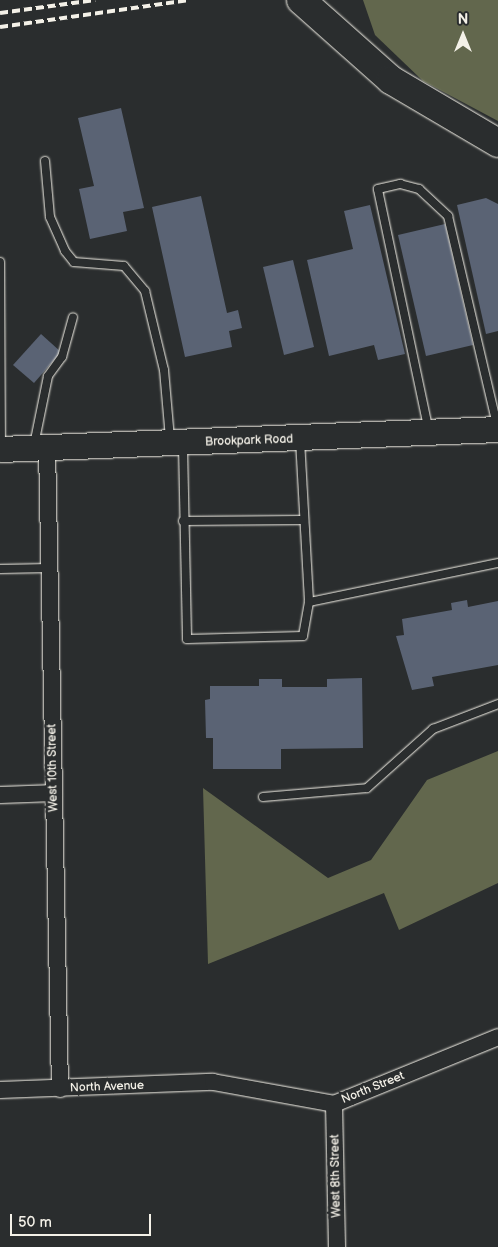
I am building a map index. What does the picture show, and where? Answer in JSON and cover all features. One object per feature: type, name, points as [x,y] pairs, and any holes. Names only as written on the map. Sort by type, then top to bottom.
[{"type":"highway","points":[[301,0],[342,40],[430,107],[498,143]]},
{"type":"main road","name":"Brookpark Road","points":[[1,449],[300,440],[498,429]]},
{"type":"street","name":"West 10th Street","points":[[40,447],[49,568],[60,1088]]},
{"type":"street","points":[[0,795],[54,793]]},
{"type":"street","name":"North Street","points":[[214,1082],[334,1104],[498,1037]]},
{"type":"street","name":"North Avenue","points":[[0,1090],[214,1082]]},
{"type":"street","name":"West 8th Street","points":[[334,1104],[338,1247]]},
{"type":"lane","points":[[45,161],[50,217],[65,251],[74,262],[124,266],[144,291],[164,370],[177,443],[183,521],[187,639],[303,636],[309,602],[302,520],[300,440]]},
{"type":"lane","points":[[429,433],[378,189],[400,184],[419,189],[448,216],[494,388],[498,429]]},
{"type":"lane","points":[[0,262],[1,449]]},
{"type":"lane","points":[[40,447],[48,376],[62,357],[73,318]]},
{"type":"lane","points":[[183,521],[302,520]]},
{"type":"lane","points":[[309,602],[498,563]]},
{"type":"lane","points":[[0,569],[49,568]]},
{"type":"lane","points":[[262,797],[367,788],[433,729],[498,704]]},
{"type":"green space","points":[[363,0],[498,0],[498,121],[423,81],[375,35]]},
{"type":"green space","points":[[498,751],[498,883],[399,930],[384,893],[208,964],[203,788],[328,878],[371,860],[427,780]]},
{"type":"building","points":[[121,108],[144,208],[123,212],[127,231],[90,239],[79,189],[94,186],[78,118]]},
{"type":"building","points":[[201,196],[227,313],[238,310],[242,328],[229,331],[232,347],[185,357],[152,207]]},
{"type":"building","points":[[486,198],[498,204],[498,331],[486,334],[457,205]]},
{"type":"building","points":[[370,205],[405,354],[378,360],[374,345],[329,356],[307,260],[353,249],[344,211]]},
{"type":"building","points":[[445,224],[473,345],[426,356],[398,235]]},
{"type":"building","points":[[293,260],[314,347],[284,355],[263,267]]},
{"type":"building","points":[[41,334],[61,352],[34,383],[13,365]]},
{"type":"building","points":[[467,600],[468,607],[498,601],[498,665],[432,677],[434,686],[412,690],[396,636],[404,635],[402,619],[452,610],[451,603]]},
{"type":"building","points":[[362,678],[363,748],[281,749],[281,769],[213,769],[213,738],[206,738],[205,700],[210,699],[210,686],[259,686],[259,679],[282,679],[282,687],[327,687],[327,679]]},
{"type":"railway","points":[[0,13],[95,0]]},
{"type":"railway","points":[[0,27],[189,0]]}]
